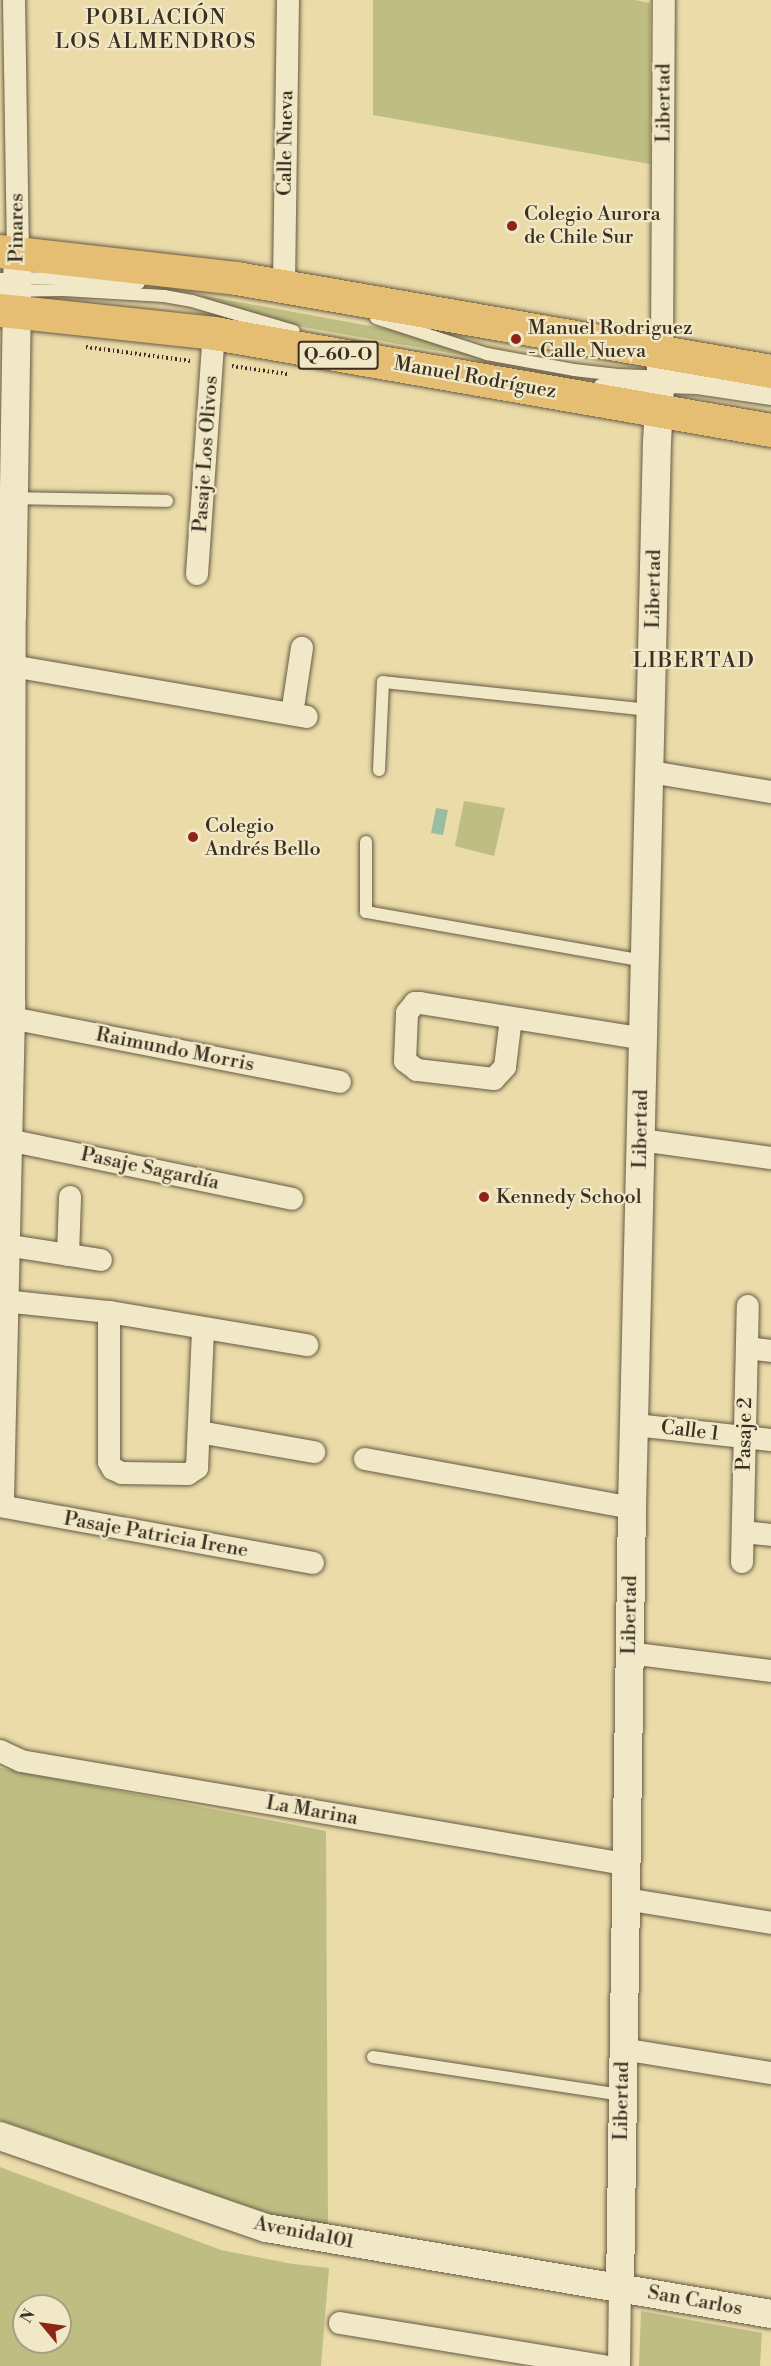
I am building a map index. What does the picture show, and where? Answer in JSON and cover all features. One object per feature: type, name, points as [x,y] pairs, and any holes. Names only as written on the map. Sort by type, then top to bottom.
[{"type":"main road","name":"Manuel Rodríguez","points":[[8,283],[193,272],[284,285],[660,381],[771,430]]},
{"type":"main road","name":"Manuel Rodríguez","points":[[8,283],[214,333],[660,381],[771,371]]},
{"type":"street","name":"Pinares","points":[[0,1499],[8,1140],[7,1006],[12,666],[6,615],[13,498],[8,283],[8,57],[14,0]]},
{"type":"street","name":"Calle Nueva","points":[[284,285],[288,0]]},
{"type":"street","name":"Libertad","points":[[619,2366],[629,1653],[660,381],[664,0]]},
{"type":"street","name":"Pasaje Los Olivos","points":[[197,574],[214,333]]},
{"type":"street","points":[[12,666],[300,716],[302,648]]},
{"type":"street","points":[[650,772],[771,792]]},
{"type":"street","points":[[511,1018],[505,1067],[494,1078],[417,1070],[405,1061],[407,1013],[415,1003],[511,1018],[644,1039]]},
{"type":"street","name":"Raimundo Morris","points":[[7,1006],[340,1082]]},
{"type":"street","name":"Pasaje Sagardía","points":[[8,1140],[292,1199]]},
{"type":"street","points":[[641,1140],[771,1158]]},
{"type":"street","points":[[68,1255],[70,1197]]},
{"type":"street","points":[[5,1245],[101,1260]]},
{"type":"street","points":[[4,1301],[109,1312],[307,1345]]},
{"type":"street","name":"Pasaje 2","points":[[742,1562],[748,1306]]},
{"type":"street","points":[[109,1312],[109,1462],[113,1469],[122,1473],[191,1473],[198,1464],[203,1329]]},
{"type":"street","points":[[747,1348],[771,1351]]},
{"type":"street","name":"Calle 1","points":[[634,1425],[771,1440]]},
{"type":"street","points":[[199,1432],[314,1452]]},
{"type":"street","points":[[364,1459],[633,1508]]},
{"type":"street","name":"Pasaje Patricia Irene","points":[[0,1506],[313,1563]]},
{"type":"street","points":[[743,1532],[771,1534]]},
{"type":"street","points":[[629,1653],[771,1671]]},
{"type":"street","name":"La Marina","points":[[0,1751],[21,1761],[625,1864]]},
{"type":"street","points":[[625,1899],[771,1923]]},
{"type":"street","points":[[622,2049],[771,2073]]},
{"type":"street","name":"Avenida101","points":[[0,2136],[266,2228],[620,2287]]},
{"type":"street","name":"San Carlos","points":[[620,2287],[771,2314]]},
{"type":"street","points":[[340,2323],[604,2366]]},
{"type":"lane","points":[[8,283],[112,281],[190,287]]},
{"type":"lane","points":[[8,283],[171,297],[303,332]]},
{"type":"lane","points":[[364,316],[400,324],[487,354],[594,373],[771,399]]},
{"type":"lane","points":[[474,363],[599,385],[716,379],[771,387]]},
{"type":"lane","points":[[13,498],[167,501]]},
{"type":"lane","points":[[379,770],[383,682],[651,710]]},
{"type":"lane","points":[[366,842],[366,912],[645,961]]},
{"type":"lane","points":[[373,2057],[622,2095]]},
{"type":"shaded area","points":[[373,0],[635,0],[650,3],[650,164],[373,115]]},
{"type":"shaded area","points":[[200,295],[403,332],[483,359],[297,326],[212,302]]},
{"type":"shaded area","points":[[464,801],[505,808],[494,856],[455,846]]},
{"type":"shaded area","points":[[436,808],[448,810],[443,835],[431,833]]},
{"type":"shaded area","points":[[0,1768],[326,1831],[328,2226],[291,2221],[0,2120]]},
{"type":"shaded area","points":[[0,2167],[221,2250],[293,2264],[329,2268],[321,2366],[0,2366]]},
{"type":"shaded area","points":[[641,2311],[762,2333],[760,2366],[639,2366]]},
{"type":"place","name":"Colegio Aurora de Chile Sur","points":[[512,226]]},
{"type":"place","name":"Manuel Rodriguez - Calle Nueva","points":[[516,339]]},
{"type":"place","name":"Colegio Andrés Bello","points":[[193,837]]},
{"type":"place","name":"Kennedy School","points":[[484,1197]]},
{"type":"district","name":"POBLACIÓN LOS ALMENDROS","points":[[156,30]]},
{"type":"district","name":"LIBERTAD","points":[[694,661]]}]
